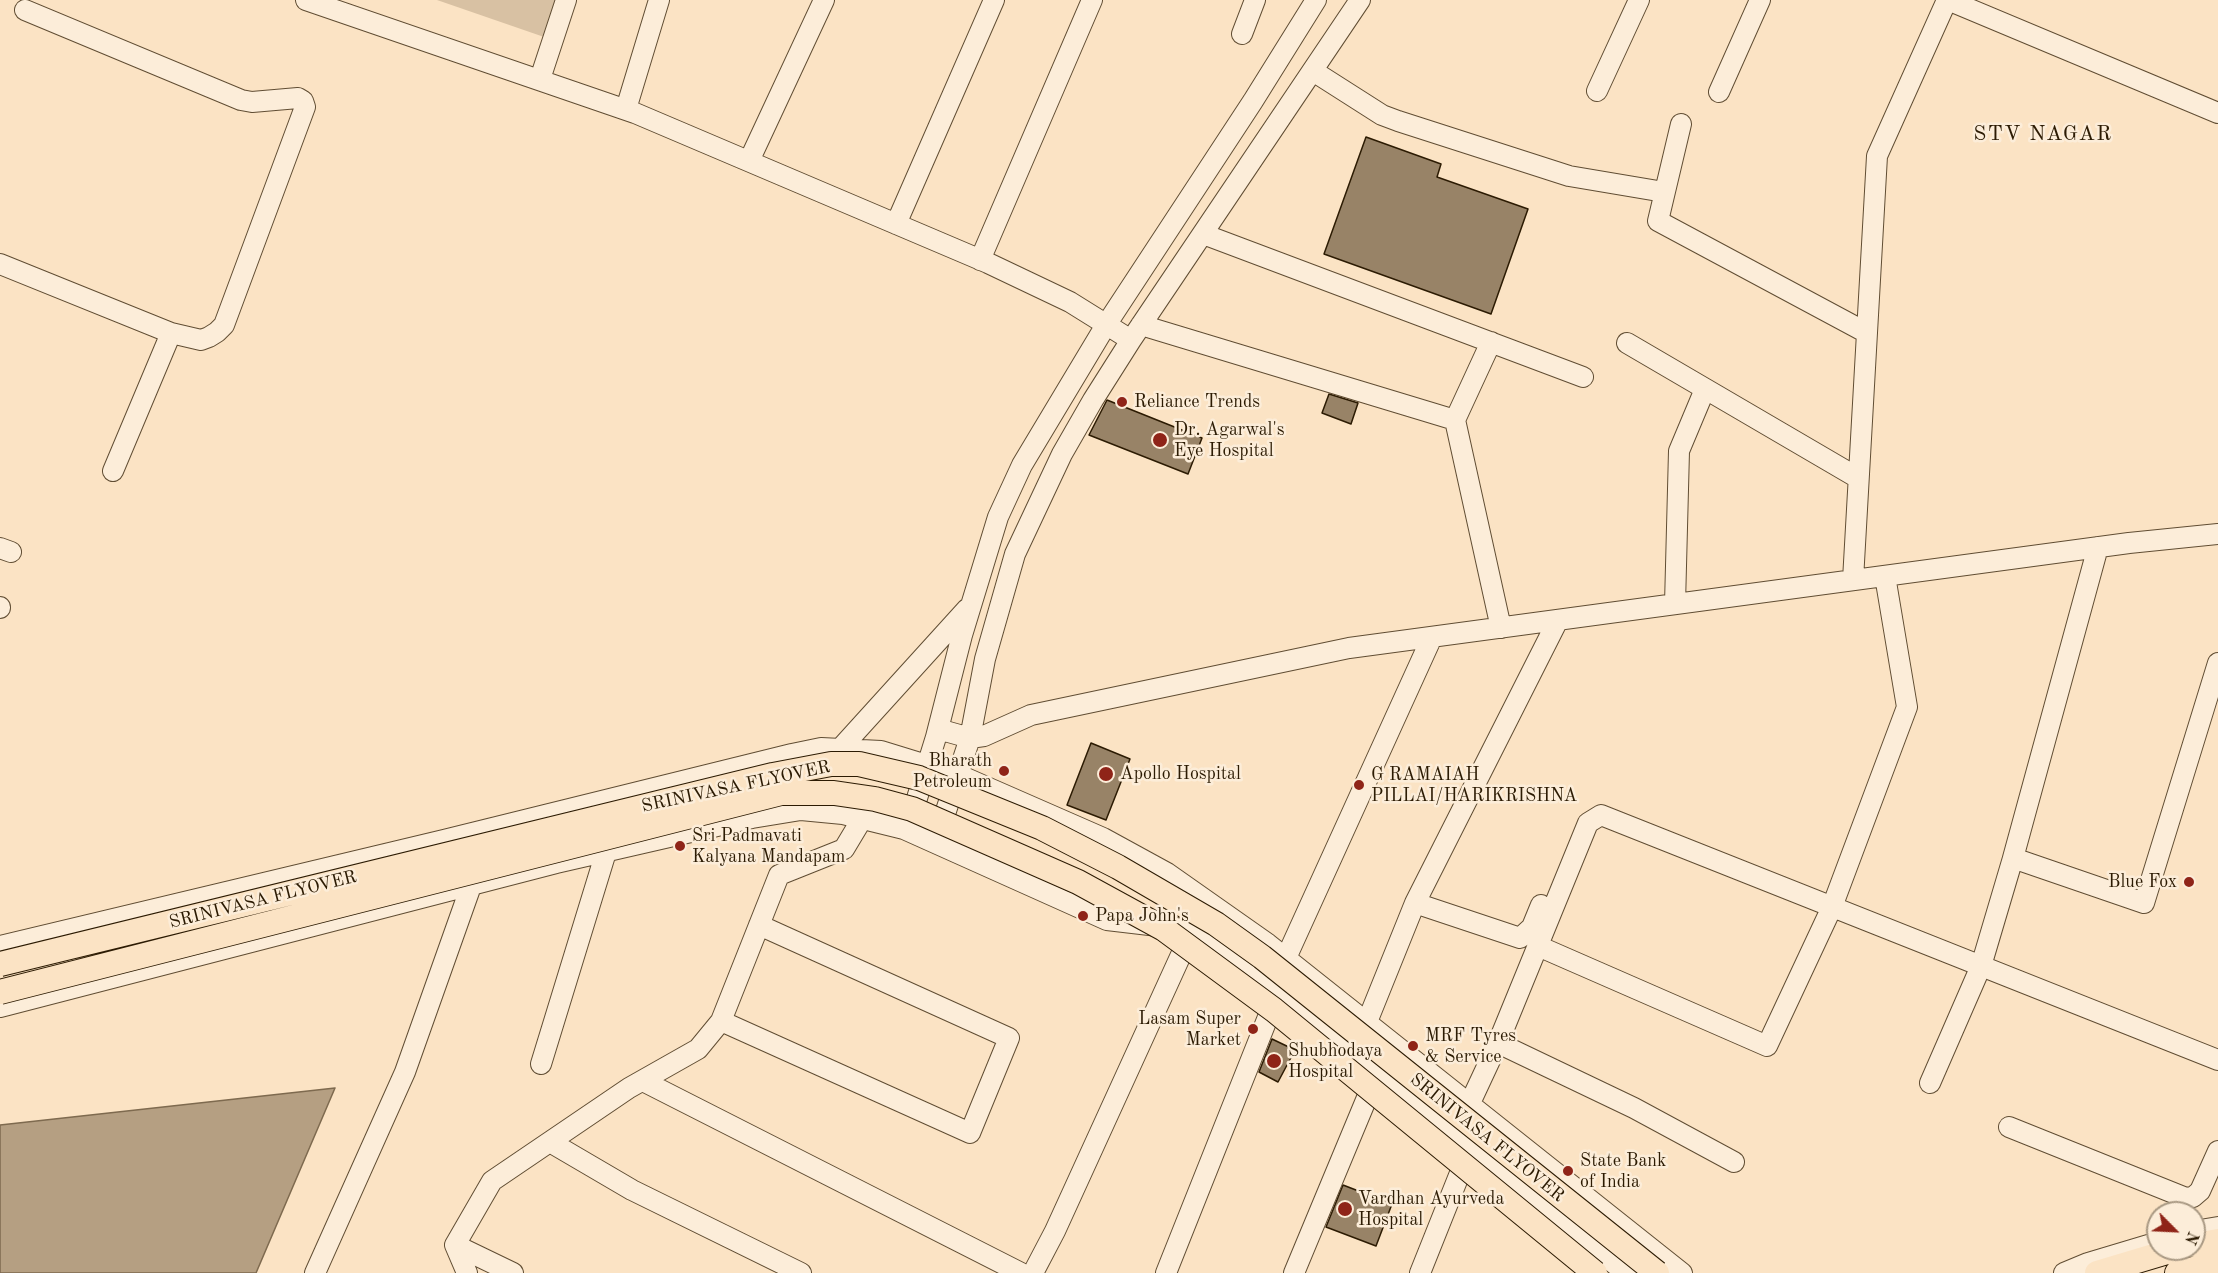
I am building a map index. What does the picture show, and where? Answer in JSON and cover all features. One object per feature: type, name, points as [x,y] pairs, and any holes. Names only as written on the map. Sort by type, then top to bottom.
[{"type":"main road","name":"SRINIVASA FLYOVER","points":[[0,964],[773,775],[831,764],[859,764],[920,778],[1042,828],[1128,872],[1216,924],[1262,957],[1657,1273]]},
{"type":"main road","name":"SRINIVASA FLYOVER","points":[[0,992],[781,793],[834,793],[875,799],[912,809],[1078,882],[1164,929],[1274,1010],[1595,1273]]},
{"type":"main road","points":[[2097,1273],[2146,1258]]},
{"type":"main road","points":[[2177,1273],[2218,1263]]},
{"type":"street","points":[[306,0],[626,110],[980,260],[1070,302],[1106,325],[1455,420]]},
{"type":"street","points":[[540,79],[566,0]]},
{"type":"street","points":[[626,110],[659,0]]},
{"type":"street","points":[[749,161],[824,0]]},
{"type":"street","points":[[896,224],[994,0]]},
{"type":"street","points":[[980,260],[1092,0]]},
{"type":"street","points":[[1242,34],[1255,0]]},
{"type":"street","points":[[907,831],[998,517],[1022,465],[1106,325],[1253,101],[1316,0]]},
{"type":"street","points":[[935,843],[970,738],[985,659],[1015,554],[1062,454],[1136,332],[1360,0]]},
{"type":"street","points":[[1597,91],[1639,0]]},
{"type":"street","points":[[1719,92],[1760,0]]},
{"type":"street","points":[[1853,580],[1877,156],[1947,0],[2218,113]]},
{"type":"street","points":[[0,264],[171,333],[201,340],[217,333],[224,325],[305,107],[303,100],[298,98],[252,102],[241,100],[25,10]]},
{"type":"street","points":[[1313,71],[1382,115],[1398,122],[1569,176],[1664,192]]},
{"type":"street","points":[[1681,124],[1658,221],[1867,333]]},
{"type":"street","points":[[1203,234],[1583,377]]},
{"type":"street","points":[[113,471],[171,333]]},
{"type":"street","points":[[1491,342],[1455,420],[1500,628]]},
{"type":"street","points":[[1627,343],[1858,478]]},
{"type":"street","points":[[1675,604],[1679,451],[1705,389]]},
{"type":"street","points":[[938,729],[970,738],[984,736],[1031,715],[1349,648],[2097,547],[2218,534]]},
{"type":"street","points":[[1930,1083],[1981,966],[2013,858],[2097,547]]},
{"type":"street","points":[[1538,946],[1767,1046],[1832,907],[1907,707],[1885,576]]},
{"type":"street","points":[[840,749],[972,603]]},
{"type":"street","points":[[1367,1022],[1415,903],[1558,620]]},
{"type":"street","points":[[1286,958],[1432,637]]},
{"type":"street","points":[[2013,858],[2144,903],[2214,690],[2218,663]]},
{"type":"street","points":[[0,946],[421,846],[792,754],[821,748],[882,751],[959,775],[1103,838],[1167,873],[1286,958],[1682,1273]]},
{"type":"street","points":[[1415,903],[1520,938],[1532,927],[1583,807]]},
{"type":"street","points":[[0,1007],[606,852],[752,818],[801,810],[843,814],[907,831],[1107,920],[1192,930],[1216,946],[1377,1073],[1626,1273]]},
{"type":"street","points":[[1470,1103],[1498,1043],[1588,823],[1601,816],[2218,1060]]},
{"type":"street","points":[[455,1245],[492,1181],[643,1081],[698,1049],[720,1020],[778,875],[844,849],[862,819]]},
{"type":"street","points":[[541,1064],[606,852]]},
{"type":"street","points":[[315,1273],[405,1072],[471,886]]},
{"type":"street","points":[[720,1020],[970,1133],[1009,1038],[759,925]]},
{"type":"street","points":[[1033,1273],[1055,1231],[1192,930]]},
{"type":"street","points":[[1166,1273],[1277,994]]},
{"type":"street","points":[[1498,1043],[1634,1108],[1734,1162]]},
{"type":"street","points":[[1294,1273],[1377,1073]]},
{"type":"street","points":[[643,1081],[1021,1273]]},
{"type":"street","points":[[2009,1127],[2186,1198],[2193,1197],[2200,1191],[2218,1151]]},
{"type":"street","points":[[550,1142],[632,1190],[801,1273]]},
{"type":"street","points":[[1420,1273],[1470,1148]]},
{"type":"street","points":[[455,1245],[466,1273]]},
{"type":"street","points":[[455,1245],[513,1273]]},
{"type":"street","points":[[2064,1273],[2088,1263],[2146,1246]]},
{"type":"shaded area","points":[[437,0],[560,0],[547,38]]},
{"type":"shaded area","points":[[335,1088],[256,1273],[0,1273],[0,1125]]},
{"type":"building","points":[[1366,137],[1441,164],[1437,177],[1528,209],[1491,314],[1324,254]]},
{"type":"building","points":[[1329,394],[1358,403],[1351,424],[1322,413]]},
{"type":"building","points":[[1107,400],[1202,438],[1188,474],[1089,435]]},
{"type":"building","points":[[1091,743],[1130,759],[1106,820],[1067,805]]},
{"type":"building","points":[[1272,1039],[1295,1050],[1278,1082],[1259,1072]]},
{"type":"building","points":[[1343,1185],[1392,1204],[1376,1246],[1326,1227]]},
{"type":"place","name":"Reliance Trends","points":[[1122,402]]},
{"type":"place","name":"Dr. Agarwal's Eye Hospital","points":[[1160,440]]},
{"type":"place","name":"Bharath Petroleum","points":[[1004,771]]},
{"type":"place","name":"Apollo Hospital","points":[[1106,774]]},
{"type":"place","name":"G RAMAIAH PILLAI/HARIKRISHNA","points":[[1359,785]]},
{"type":"place","name":"Sri Padmavati Kalyana Mandapam","points":[[680,846]]},
{"type":"place","name":"Blue Fox","points":[[2189,882]]},
{"type":"place","name":"Papa John's","points":[[1083,916]]},
{"type":"place","name":"Lasam Super Market","points":[[1253,1029]]},
{"type":"place","name":"MRF Tyres & Service","points":[[1413,1046]]},
{"type":"place","name":"Shubhodaya Hospital","points":[[1274,1061]]},
{"type":"place","name":"State Bank of India","points":[[1568,1171]]},
{"type":"place","name":"Vardhan Ayurveda Hospital","points":[[1345,1209]]},
{"type":"district","name":"STV NAGAR","points":[[2043,134]]}]
